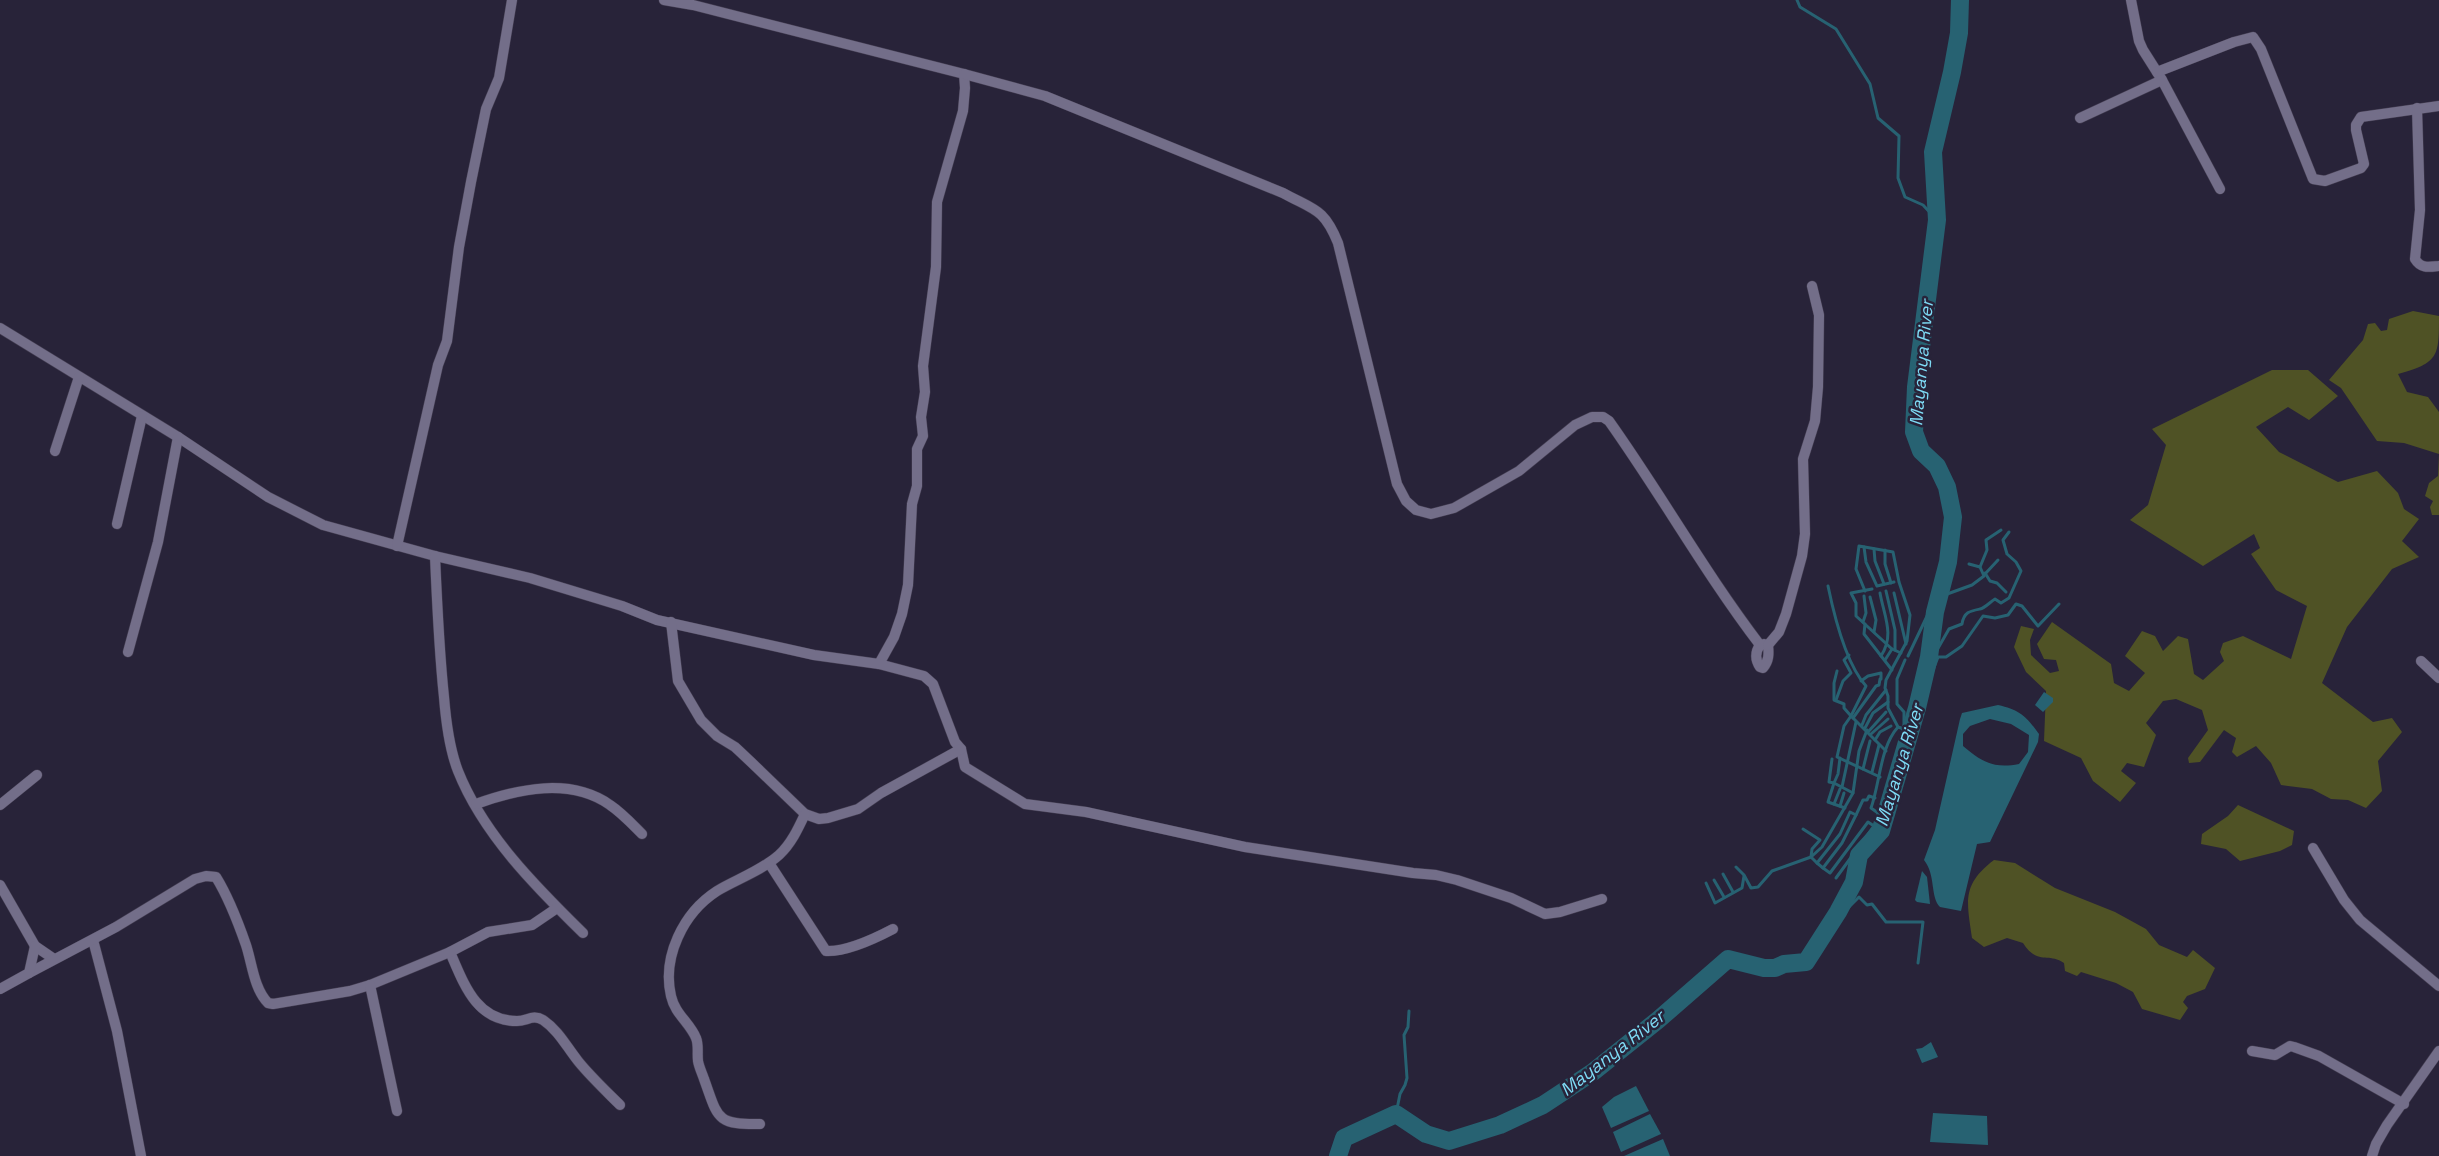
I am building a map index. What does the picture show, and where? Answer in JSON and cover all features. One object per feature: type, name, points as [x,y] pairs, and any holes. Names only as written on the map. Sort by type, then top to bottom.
[{"type":"street","points":[[397,546],[438,365],[447,341],[459,247],[471,182],[486,109],[499,78],[512,0]]},
{"type":"street","points":[[664,0],[693,5],[1045,96],[1283,193],[1320,213],[1326,218],[1338,243],[1390,457],[1402,494],[1410,506],[1416,510],[1431,514],[1454,508],[1519,471],[1575,425],[1592,417],[1603,417],[1609,421],[1698,556],[1764,645],[1779,632],[1786,614],[1802,556],[1805,534],[1802,459],[1815,421],[1818,387],[1819,315],[1812,286]]},
{"type":"street","points":[[2131,0],[2139,41],[2220,189]]},
{"type":"street","points":[[2080,118],[2159,76],[2234,42],[2254,37],[2261,49],[2313,179],[2320,181],[2361,168],[2364,164],[2356,125],[2362,117],[2439,106]]},
{"type":"street","points":[[879,664],[894,637],[902,614],[908,585],[911,558],[912,504],[917,486],[918,449],[923,436],[921,417],[925,392],[923,366],[936,267],[937,202],[963,111],[964,74]]},
{"type":"street","points":[[2417,108],[2420,210],[2415,259],[2420,266],[2439,266]]},
{"type":"street","points":[[0,328],[295,512],[323,524],[435,556],[530,578],[622,606],[657,620],[814,655],[879,664],[924,676],[933,684],[956,742],[961,749],[964,767],[1025,804],[1086,812],[1245,846],[1436,875],[1511,898],[1544,914],[1560,912],[1602,899]]},
{"type":"street","points":[[54,451],[79,377]]},
{"type":"street","points":[[117,524],[142,416]]},
{"type":"street","points":[[128,652],[158,542],[178,438]]},
{"type":"street","points":[[435,556],[441,670],[446,718],[458,770],[476,804],[508,852],[557,908],[583,934]]},
{"type":"street","points":[[671,622],[678,680],[701,720],[717,736],[735,747],[805,814],[819,819],[853,811],[881,793],[961,749]]},
{"type":"street","points":[[2421,661],[2439,678]]},
{"type":"street","points":[[0,805],[37,775]]},
{"type":"street","points":[[476,804],[526,790],[563,789],[590,795],[610,804],[642,834]]},
{"type":"street","points":[[760,1124],[726,1122],[716,1111],[698,1061],[696,1037],[677,1012],[671,996],[670,962],[680,933],[697,908],[718,891],[769,862],[788,845],[805,814]]},
{"type":"street","points":[[2313,848],[2344,900],[2360,920],[2439,986]]},
{"type":"street","points":[[769,862],[826,951],[839,950],[880,936],[893,929]]},
{"type":"street","points":[[0,990],[54,959],[93,940],[180,888],[200,878],[212,876],[216,877],[227,896],[246,944],[261,994],[268,1003],[326,996],[370,985],[450,952],[488,932],[532,924],[557,908]]},
{"type":"street","points":[[0,885],[35,946],[54,959]]},
{"type":"street","points":[[93,940],[117,1031],[141,1156]]},
{"type":"street","points":[[29,973],[35,946]]},
{"type":"street","points":[[450,952],[468,992],[477,1005],[488,1014],[502,1019],[521,1021],[533,1017],[542,1019],[559,1033],[578,1061],[620,1105]]},
{"type":"street","points":[[370,985],[397,1111]]},
{"type":"street","points":[[2252,1052],[2275,1055],[2290,1046],[2294,1047],[2319,1056],[2404,1104]]},
{"type":"street","points":[[2372,1156],[2383,1132],[2439,1051]]},
{"type":"green space","points":[[2413,311],[2439,316],[2437,349],[2434,356],[2422,366],[2398,374],[2407,392],[2428,397],[2439,412],[2439,454],[2404,443],[2377,441],[2341,388],[2329,380],[2363,340],[2368,324],[2375,323],[2381,331],[2387,330],[2389,319]]},
{"type":"green space","points":[[2272,370],[2308,370],[2338,396],[2309,420],[2288,407],[2256,427],[2279,452],[2338,482],[2377,471],[2398,493],[2404,509],[2419,519],[2402,541],[2419,557],[2392,569],[2347,627],[2322,683],[2373,722],[2392,718],[2402,732],[2378,761],[2382,791],[2366,808],[2348,800],[2331,799],[2312,789],[2281,785],[2271,763],[2256,746],[2237,757],[2232,752],[2236,738],[2224,730],[2200,762],[2189,763],[2188,758],[2208,730],[2202,710],[2176,699],[2163,701],[2146,723],[2156,735],[2144,767],[2127,763],[2121,771],[2136,783],[2120,802],[2093,781],[2081,758],[2044,741],[2046,691],[2026,672],[2014,647],[2021,626],[2034,629],[2030,640],[2031,655],[2050,673],[2059,671],[2056,660],[2044,659],[2037,644],[2052,622],[2111,664],[2114,683],[2129,691],[2145,673],[2125,656],[2142,631],[2155,636],[2163,651],[2178,636],[2188,639],[2194,674],[2203,680],[2224,661],[2220,652],[2223,643],[2243,636],[2291,659],[2307,606],[2276,590],[2251,554],[2260,548],[2254,534],[2203,566],[2130,520],[2148,505],[2166,445],[2152,429]]},
{"type":"green space","points":[[2439,454],[2439,515],[2432,515],[2430,507],[2433,501],[2425,496],[2429,483],[2438,476]]},
{"type":"green space","points":[[2238,805],[2294,831],[2292,845],[2280,851],[2240,861],[2226,849],[2201,844],[2202,834],[2228,816]]},
{"type":"green space","points":[[1994,860],[2015,863],[2055,888],[2115,912],[2146,929],[2159,945],[2187,957],[2193,950],[2215,968],[2205,989],[2187,996],[2183,1002],[2188,1008],[2180,1020],[2142,1009],[2133,992],[2116,983],[2081,972],[2077,976],[2065,971],[2064,963],[2053,958],[2038,957],[2028,950],[2023,943],[2007,938],[1984,947],[1972,938],[1968,904],[1969,895],[1971,886],[1976,878]]},
{"type":"water","points":[[2044,692],[2053,698],[2053,702],[2043,712],[2035,705]]},
{"type":"water","points":[[1998,705],[2006,707],[2022,715],[2039,734],[2038,742],[1990,842],[1977,844],[1961,911],[1940,907],[1937,903],[1930,872],[1924,860],[1935,830],[1962,713]],"holes":[[[1990,719],[2011,724],[2029,735],[2028,752],[2019,764],[1995,765],[1982,760],[1963,746],[1963,734],[1970,726]]]},
{"type":"water","points":[[1922,871],[1927,877],[1930,904],[1915,900]]},
{"type":"water","points":[[1931,1042],[1938,1057],[1922,1063],[1916,1049],[1922,1048]]},
{"type":"water","points":[[1636,1086],[1649,1111],[1611,1128],[1602,1107],[1614,1097]]},
{"type":"water","points":[[1933,1113],[1987,1116],[1988,1145],[1930,1142]]},
{"type":"water","points":[[1650,1114],[1661,1134],[1621,1152],[1613,1132]]},
{"type":"water","points":[[1663,1139],[1670,1156],[1624,1156]]},
{"type":"waterway","name":"Mayanya River","points":[[1797,0],[1800,7],[1836,29],[1870,84],[1878,118],[1899,136],[1898,178],[1905,197],[1923,205],[1937,220]]},
{"type":"waterway","name":"Mayanya River","points":[[1338,1156],[1344,1138],[1396,1114],[1426,1134],[1449,1141],[1500,1125],[1543,1105],[1593,1072],[1658,1020],[1728,959],[1764,968],[1775,968],[1784,964],[1806,962],[1838,912],[1854,882],[1859,855],[1881,831],[1917,708],[1929,657],[1935,612],[1948,562],[1953,517],[1947,487],[1937,466],[1921,451],[1914,432],[1916,387],[1937,220],[1933,152],[1959,33],[1960,0]]},
{"type":"waterway","points":[[1980,567],[1987,550],[1986,540],[2001,530]]},
{"type":"waterway","points":[[1929,657],[1933,657],[1949,629],[1962,624],[1964,617],[1968,613],[1986,606],[1995,599],[2001,603],[2009,598],[2021,571],[2016,562],[2007,554],[2003,540],[2009,532]]},
{"type":"waterway","points":[[1865,591],[1856,569],[1859,546],[1893,552],[1899,582],[1910,615],[1907,641],[1886,680],[1885,688],[1888,696],[1888,708],[1898,727],[1910,731]]},
{"type":"waterway","points":[[1864,547],[1866,562],[1877,586],[1894,582]]},
{"type":"waterway","points":[[1874,549],[1875,561],[1884,584]]},
{"type":"waterway","points":[[1885,550],[1885,564],[1891,583]]},
{"type":"waterway","points":[[1985,574],[1998,560]]},
{"type":"waterway","points":[[1939,597],[1972,585],[1984,576],[1980,567],[1969,564]]},
{"type":"waterway","points":[[1985,573],[1990,581],[1997,583],[2006,592]]},
{"type":"waterway","points":[[1828,586],[1837,625],[1847,652],[1852,665],[1866,686],[1851,716],[1886,751]]},
{"type":"waterway","points":[[1872,589],[1851,593],[1856,603],[1856,616],[1892,649],[1901,653]]},
{"type":"waterway","points":[[1886,591],[1895,630],[1895,650]]},
{"type":"waterway","points":[[1880,593],[1888,633],[1881,656]]},
{"type":"waterway","points":[[1894,593],[1906,644]]},
{"type":"waterway","points":[[1863,622],[1866,613],[1864,596]]},
{"type":"waterway","points":[[1870,597],[1876,620],[1874,632]]},
{"type":"waterway","points":[[1927,686],[1938,657],[1946,657],[1962,646],[1983,616],[1995,618],[2008,615],[2016,604],[2022,606],[2038,626],[2059,604]]},
{"type":"waterway","points":[[1908,656],[1929,612],[1935,612]]},
{"type":"waterway","points":[[1865,624],[1864,634],[1892,670]]},
{"type":"waterway","points":[[1885,660],[1892,649]]},
{"type":"waterway","points":[[1836,700],[1843,681],[1851,673],[1844,660],[1849,655]]},
{"type":"waterway","points":[[1904,729],[1904,712],[1897,704],[1897,679],[1905,660]]},
{"type":"waterway","points":[[1837,671],[1834,683],[1834,700],[1844,704],[1844,708],[1851,716],[1844,726],[1837,757],[1880,777]]},
{"type":"waterway","points":[[1861,681],[1868,676],[1881,673],[1881,679]]},
{"type":"waterway","points":[[1853,718],[1876,686],[1879,685],[1880,679]]},
{"type":"waterway","points":[[1862,725],[1866,715],[1886,690]]},
{"type":"waterway","points":[[1865,728],[1873,713],[1888,702]]},
{"type":"waterway","points":[[1868,732],[1886,712]]},
{"type":"waterway","points":[[1871,734],[1888,719]]},
{"type":"waterway","points":[[1842,787],[1856,722]]},
{"type":"waterway","points":[[1875,740],[1880,732],[1891,726]]},
{"type":"waterway","points":[[1823,868],[1830,873],[1868,822],[1874,826],[1878,813],[1871,808],[1881,766],[1887,745],[1898,727]]},
{"type":"waterway","points":[[1736,867],[1744,875],[1751,888],[1758,887],[1772,871],[1811,857],[1822,847],[1853,793],[1859,751],[1867,730]]},
{"type":"waterway","points":[[1863,769],[1870,741]]},
{"type":"waterway","points":[[1872,772],[1879,745]]},
{"type":"waterway","points":[[1832,759],[1829,782],[1834,783],[1838,774],[1840,758]]},
{"type":"waterway","points":[[1845,808],[1828,802],[1834,783],[1853,793]]},
{"type":"waterway","points":[[1834,804],[1840,789]]},
{"type":"waterway","points":[[1840,806],[1844,793]]},
{"type":"waterway","points":[[1803,829],[1820,840],[1812,849],[1811,857],[1817,863],[1840,834],[1850,812],[1856,815],[1863,800],[1867,800],[1869,796],[1875,798]]},
{"type":"waterway","points":[[1817,863],[1823,868],[1842,843],[1856,815]]},
{"type":"waterway","points":[[1836,878],[1874,826]]},
{"type":"waterway","points":[[1723,874],[1733,892]]},
{"type":"waterway","points":[[1706,883],[1715,903],[1742,888],[1744,876]]},
{"type":"waterway","points":[[1714,880],[1724,897]]},
{"type":"waterway","points":[[1838,912],[1845,911],[1859,897],[1867,905],[1872,904],[1886,922],[1923,922],[1918,963]]},
{"type":"waterway","points":[[1396,1114],[1400,1094],[1407,1078],[1404,1035],[1408,1027],[1409,1011]]}]
